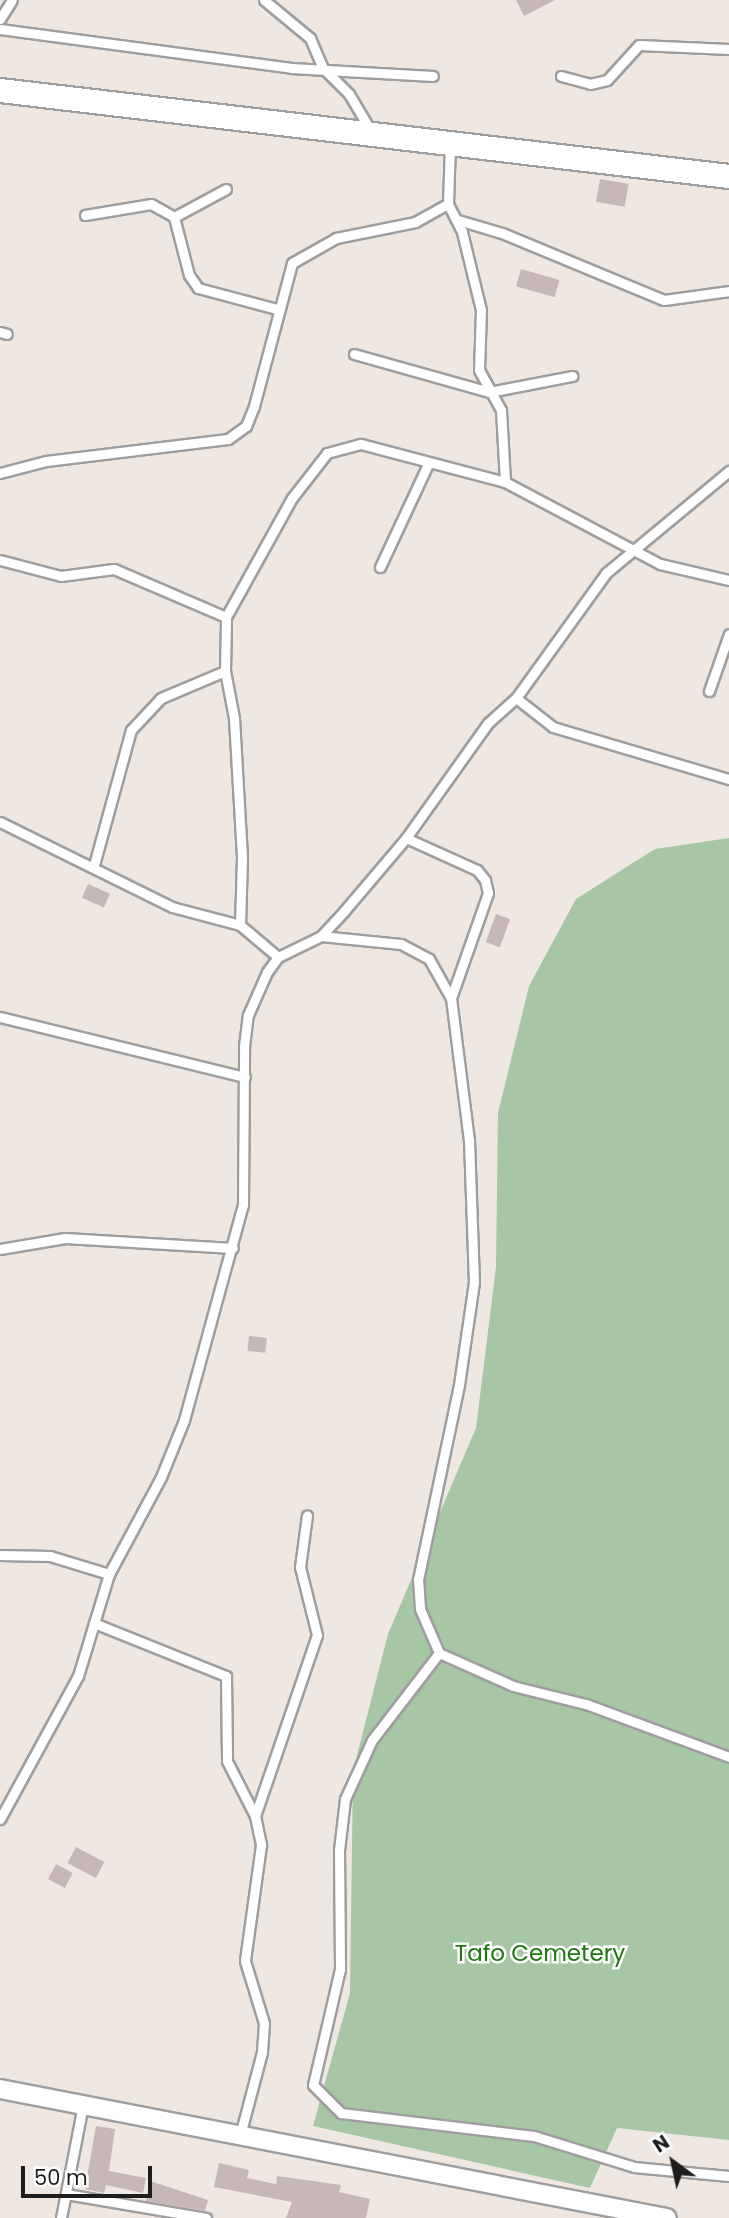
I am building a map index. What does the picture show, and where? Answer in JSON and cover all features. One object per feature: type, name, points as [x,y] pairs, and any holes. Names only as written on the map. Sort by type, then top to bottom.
[{"type":"street","points":[[0,90],[729,176]]},
{"type":"street","points":[[0,2089],[667,2218]]},
{"type":"lane","points":[[0,19],[12,0]]},
{"type":"lane","points":[[264,0],[310,38],[323,68],[349,94],[372,133]]},
{"type":"lane","points":[[0,29],[290,68],[433,76]]},
{"type":"lane","points":[[561,76],[590,85],[607,80],[639,45],[729,49]]},
{"type":"lane","points":[[450,142],[448,204],[458,220],[481,310],[477,354],[489,392],[505,427],[505,482]]},
{"type":"lane","points":[[174,217],[226,189]]},
{"type":"lane","points":[[85,215],[151,204],[174,217],[189,275],[198,288],[277,309]]},
{"type":"lane","points":[[0,473],[47,461],[228,439],[246,426],[254,406],[277,309],[292,263],[307,250],[336,238],[415,222],[448,204]]},
{"type":"lane","points":[[458,220],[502,233],[664,300],[729,291]]},
{"type":"lane","points":[[354,354],[489,392],[572,376]]},
{"type":"lane","points":[[240,925],[238,777],[225,671],[226,617],[292,498],[327,453],[360,444],[428,464],[505,482],[660,564],[729,580]]},
{"type":"lane","points":[[380,567],[428,464]]},
{"type":"lane","points":[[0,1819],[78,1676],[108,1574],[161,1476],[184,1420],[243,1205],[248,1015],[278,957],[321,936],[406,838],[488,723],[516,698],[572,618],[631,549],[729,471]]},
{"type":"lane","points":[[0,560],[61,576],[114,569],[226,617]]},
{"type":"lane","points":[[709,691],[729,634]]},
{"type":"lane","points":[[94,865],[131,730],[161,698],[225,671]]},
{"type":"lane","points":[[516,698],[553,727],[729,779]]},
{"type":"lane","points":[[0,822],[94,865],[172,907],[240,925],[278,957]]},
{"type":"lane","points":[[406,838],[477,870],[485,880],[488,893],[451,998]]},
{"type":"lane","points":[[321,936],[401,944],[429,959],[451,998],[469,1140],[474,1282],[459,1384],[418,1579],[421,1609],[439,1653],[513,1686],[586,1704],[729,1757]]},
{"type":"lane","points":[[0,1017],[245,1077]]},
{"type":"lane","points":[[0,1250],[65,1238],[233,1248]]},
{"type":"lane","points":[[255,1816],[317,1635],[300,1567],[307,1515]]},
{"type":"lane","points":[[0,1555],[50,1556],[108,1574]]},
{"type":"lane","points":[[94,1623],[226,1676],[226,1761],[255,1816],[261,1845],[245,1961],[264,2023],[262,2052],[240,2135]]},
{"type":"lane","points":[[439,1653],[372,1740],[345,1799],[338,1885],[340,1969],[313,2085],[341,2113],[534,2136],[634,2167],[729,2176]]},
{"type":"lane","points":[[61,2218],[83,2105]]},
{"type":"lane","points":[[66,2194],[206,2218]]},
{"type":"green space","name":"Tafo Cemetery","points":[[729,838],[729,2140],[617,2128],[590,2188],[313,2126],[350,1993],[353,1771],[388,1634],[476,1428],[496,1267],[498,1113],[529,986],[576,899],[655,849]]},
{"type":"building","points":[[516,0],[555,0],[524,16]]},
{"type":"building","points":[[600,179],[629,184],[625,207],[596,202]]},
{"type":"building","points":[[521,269],[559,280],[554,297],[516,286]]},
{"type":"building","points":[[88,884],[110,894],[104,907],[82,898]]},
{"type":"building","points":[[496,914],[510,919],[500,947],[486,942]]},
{"type":"building","points":[[249,1336],[267,1338],[265,1353],[247,1351]]},
{"type":"building","points":[[76,1847],[104,1862],[96,1878],[68,1863]]},
{"type":"building","points":[[56,1864],[73,1873],[65,1888],[48,1879]]},
{"type":"building","points":[[96,2126],[115,2129],[109,2171],[146,2178],[143,2193],[106,2185],[104,2193],[85,2189]]},
{"type":"building","points":[[219,2163],[249,2170],[247,2178],[276,2184],[277,2176],[341,2185],[339,2192],[370,2199],[366,2218],[286,2218],[292,2202],[214,2187]]},
{"type":"building","points":[[150,2181],[208,2200],[205,2211],[146,2201]]}]
